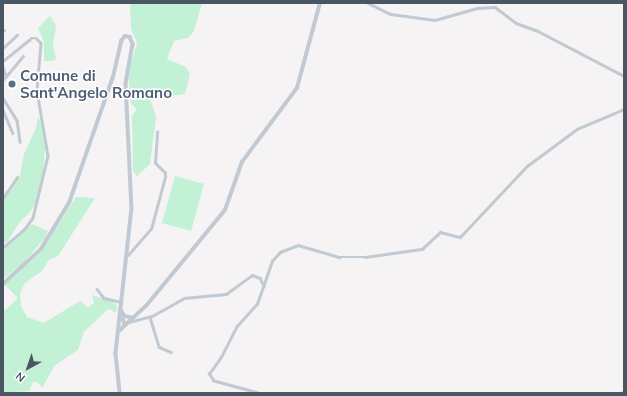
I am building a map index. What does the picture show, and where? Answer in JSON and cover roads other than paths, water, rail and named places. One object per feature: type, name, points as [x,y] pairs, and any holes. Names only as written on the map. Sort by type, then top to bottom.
[{"type":"street","points":[[119,331],[146,306],[222,214],[229,200],[241,164],[293,95],[300,80],[320,3]]},
{"type":"street","points":[[368,3],[391,14],[435,20],[477,8],[495,7],[516,23],[539,32],[624,76]]},
{"type":"street","points":[[3,48],[17,35]]},
{"type":"street","points":[[3,284],[38,253],[69,203],[113,77],[121,41],[126,36],[131,37],[133,42],[126,82],[132,191],[128,255],[119,317],[116,360],[120,393]]},
{"type":"street","points":[[3,61],[31,38],[36,38],[41,43],[37,87],[48,156],[32,220],[24,230],[3,248]]},
{"type":"street","points":[[3,80],[23,56]]},
{"type":"street","points":[[3,69],[6,76]]},
{"type":"street","points":[[3,98],[18,122],[20,142]]},
{"type":"street","points":[[258,393],[216,382],[209,374],[222,356],[236,327],[256,306],[273,258],[294,245],[305,246],[339,257],[361,257],[422,249],[440,232],[462,236],[527,166],[577,129],[624,109]]},
{"type":"street","points":[[3,110],[12,134]]},
{"type":"street","points":[[128,255],[151,229],[165,177],[165,173],[155,163],[157,132]]},
{"type":"street","points":[[3,198],[17,177]]},
{"type":"street","points":[[127,323],[150,317],[184,298],[226,294],[252,275],[260,278],[264,286]]},
{"type":"street","points":[[97,289],[104,298],[122,302]]},
{"type":"street","points":[[121,310],[125,316],[133,318]]},
{"type":"street","points":[[121,310],[127,323]]},
{"type":"street","points":[[119,317],[127,323]]},
{"type":"street","points":[[150,317],[159,346],[172,352]]},
{"type":"street","points":[[620,393],[624,391]]},
{"type":"place","name":"Comune di Sant'Angelo Romano","points":[[12,84]]}]
